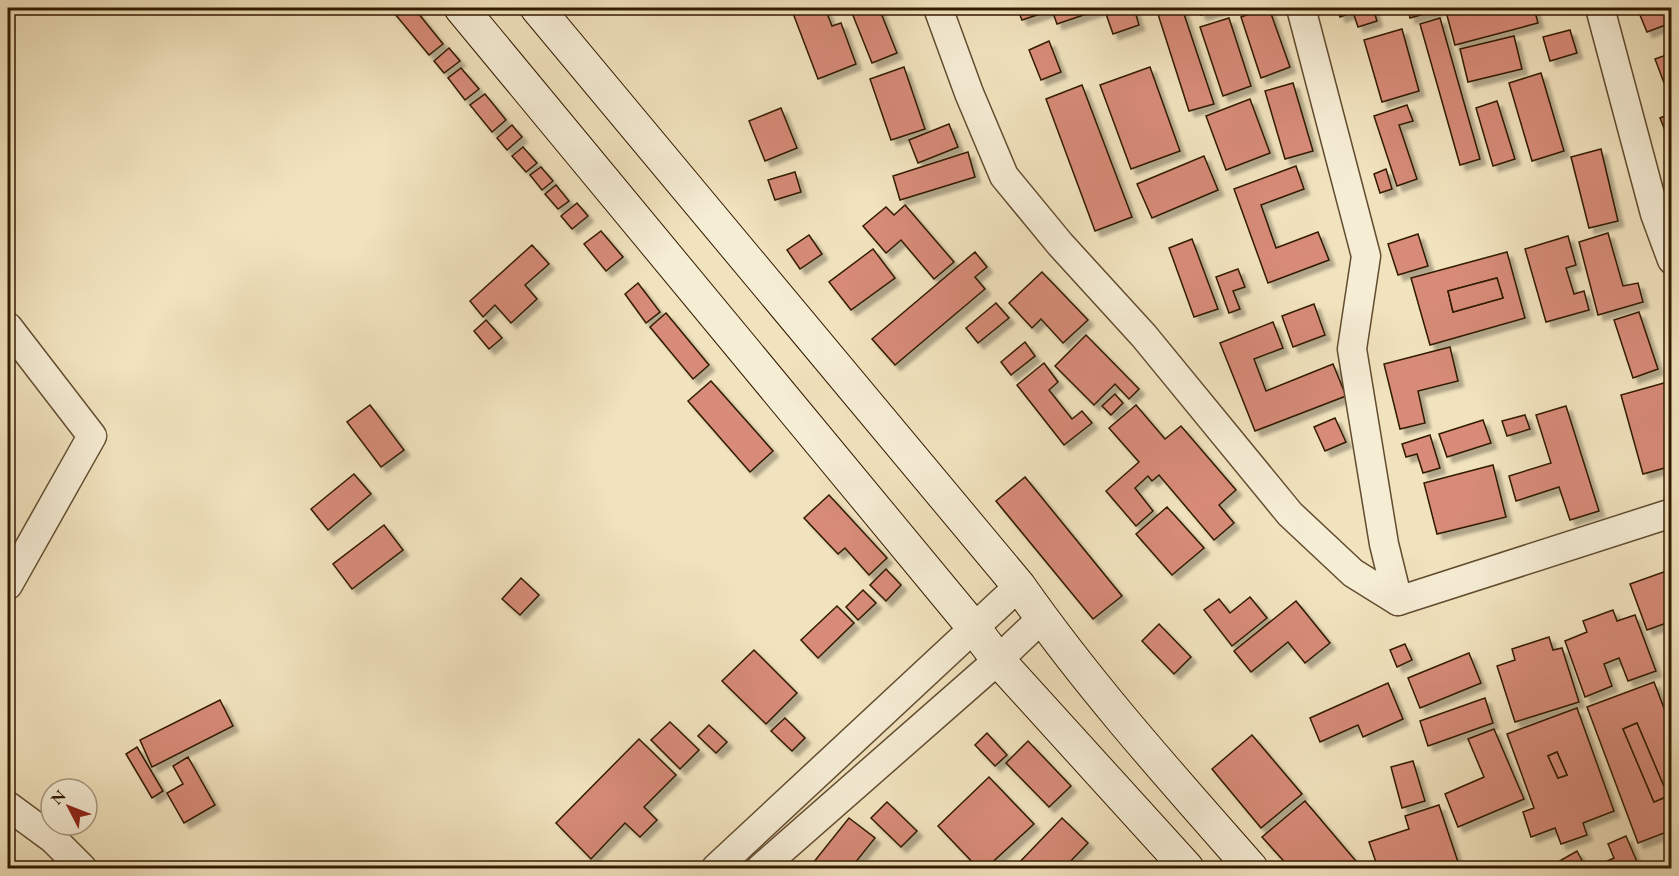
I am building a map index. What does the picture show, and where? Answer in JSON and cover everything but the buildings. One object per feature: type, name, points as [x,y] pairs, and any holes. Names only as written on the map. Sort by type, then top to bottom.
[{"type":"main road","points":[[461,8],[974,628],[998,660],[1187,868]]},
{"type":"main road","points":[[537,8],[1019,586],[1041,618],[1141,744],[1251,868]]},
{"type":"street","points":[[938,8],[969,93],[1004,176],[1060,244],[1144,336],[1290,514],[1353,573],[1398,601],[1671,513]]},
{"type":"street","points":[[1301,8],[1366,256],[1352,349],[1384,544],[1398,601]]},
{"type":"street","points":[[1600,8],[1655,214],[1671,260]]},
{"type":"street","points":[[8,327],[93,436],[8,585]]},
{"type":"street","points":[[716,868],[1019,586]]},
{"type":"street","points":[[761,868],[998,660],[1041,618]]},
{"type":"street","points":[[8,806],[53,839],[82,868]]}]
